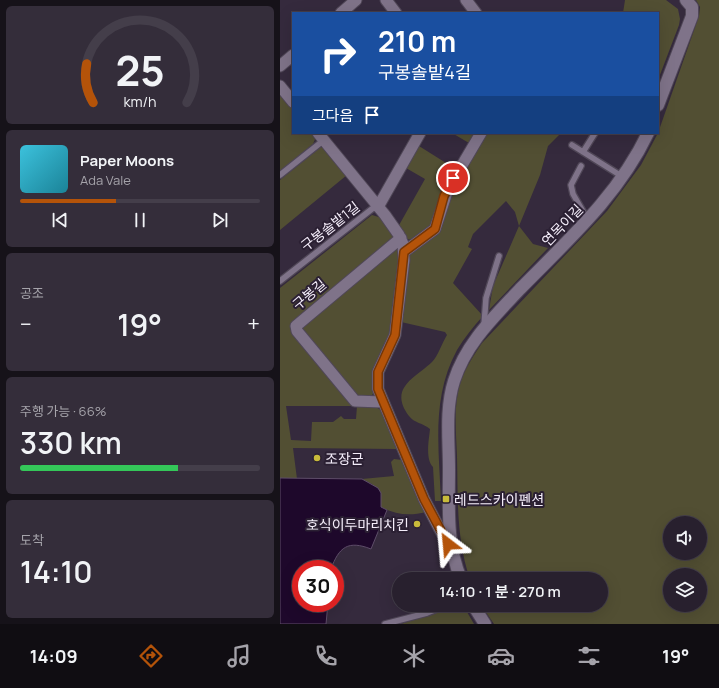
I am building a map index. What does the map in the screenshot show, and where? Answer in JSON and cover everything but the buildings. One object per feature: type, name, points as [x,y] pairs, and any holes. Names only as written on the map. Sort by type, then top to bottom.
[{"type":"street","points":[[342,12],[356,0]]},
{"type":"street","points":[[386,0],[395,12]]},
{"type":"street","points":[[466,0],[475,12]]},
{"type":"street","points":[[659,102],[692,16],[692,7],[689,1]]},
{"type":"street","points":[[280,66],[292,56]]},
{"type":"street","points":[[280,86],[292,101]]},
{"type":"street","points":[[378,206],[419,134]]},
{"type":"street","points":[[404,252],[435,229],[448,189],[480,134]]},
{"type":"street","name":"연목이길","points":[[452,552],[449,518],[449,402],[454,382],[463,358],[484,327],[588,220],[623,178],[647,134]]},
{"type":"street","points":[[321,137],[378,206],[400,238],[404,252],[395,335],[378,372],[378,389],[382,402],[427,504],[452,552],[459,572]]},
{"type":"street","name":"구봉길","points":[[382,402],[355,401],[298,332],[296,326],[400,238]]},
{"type":"street","points":[[477,612],[485,624]]},
{"type":"lane","points":[[583,152],[594,134]]},
{"type":"lane","points":[[280,175],[321,137]]},
{"type":"lane","points":[[572,145],[623,178]]},
{"type":"lane","points":[[581,166],[571,185],[573,194],[588,220]]},
{"type":"lane","name":"구봉솔밭1길","points":[[280,281],[378,206]]},
{"type":"lane","points":[[484,327],[486,298],[499,256]]},
{"type":"lane","points":[[385,624],[430,612]]},
{"type":"shaded area","points":[[625,0],[666,0],[678,9],[680,19],[679,25],[659,77],[659,12],[623,12]]},
{"type":"shaded area","points":[[696,0],[719,0],[719,624],[494,624],[486,612],[608,612],[608,572],[468,572],[462,549],[458,503],[456,418],[458,390],[461,381],[482,343],[607,211],[641,165],[657,134],[659,134],[659,130],[699,16],[700,7]]},
{"type":"shaded area","points":[[280,93],[292,108],[292,134],[313,134],[316,137],[313,144],[280,171]]},
{"type":"shaded area","points":[[454,134],[474,134],[469,143]]},
{"type":"shaded area","points":[[485,134],[560,134],[548,146],[540,175],[519,226],[515,212],[506,201],[473,234],[468,247],[472,249],[453,283],[483,316],[457,350],[443,387],[438,424],[441,501],[435,501],[433,467],[428,454],[430,429],[416,422],[409,416],[403,406],[401,398],[406,384],[432,362],[447,335],[445,332],[401,322],[409,256],[415,250],[448,201]]},
{"type":"shaded area","points":[[419,146],[454,168],[442,191],[432,226],[413,240],[406,239],[398,227],[425,179],[406,168]]},
{"type":"shaded area","points":[[321,147],[325,148],[347,175],[280,230],[280,180]]},
{"type":"shaded area","points":[[372,215],[382,218],[397,240],[400,258],[391,334],[375,392],[371,396],[357,397],[351,406],[286,406],[291,440],[311,441],[312,422],[333,422],[341,416],[344,419],[356,419],[357,406],[376,407],[382,411],[398,449],[293,448],[297,479],[280,478],[280,288]]},
{"type":"shaded area","points":[[519,226],[533,244],[548,248],[489,310],[493,286]]},
{"type":"shaded area","points":[[394,459],[402,460],[426,512],[403,514],[392,512],[381,507],[381,493],[372,484],[362,479],[394,476],[391,462]]},
{"type":"shaded area","points":[[280,478],[362,479],[378,488],[381,493],[381,507],[387,510],[371,549],[356,545],[345,547],[334,560],[292,560],[292,612],[327,612],[326,624],[280,624]]},
{"type":"shaded area","points":[[435,612],[467,612],[474,624],[401,624]]},
{"type":"place","name":"조장군","points":[[317,458]]},
{"type":"place","name":"레드스카이펜션","points":[[446,499]]},
{"type":"place","name":"호식이두마리치킨","points":[[417,524]]},
{"type":"route","points":[[448,544],[431,514],[382,402],[377,381],[378,372],[395,335],[404,252],[435,229],[444,196],[453,178]]}]
